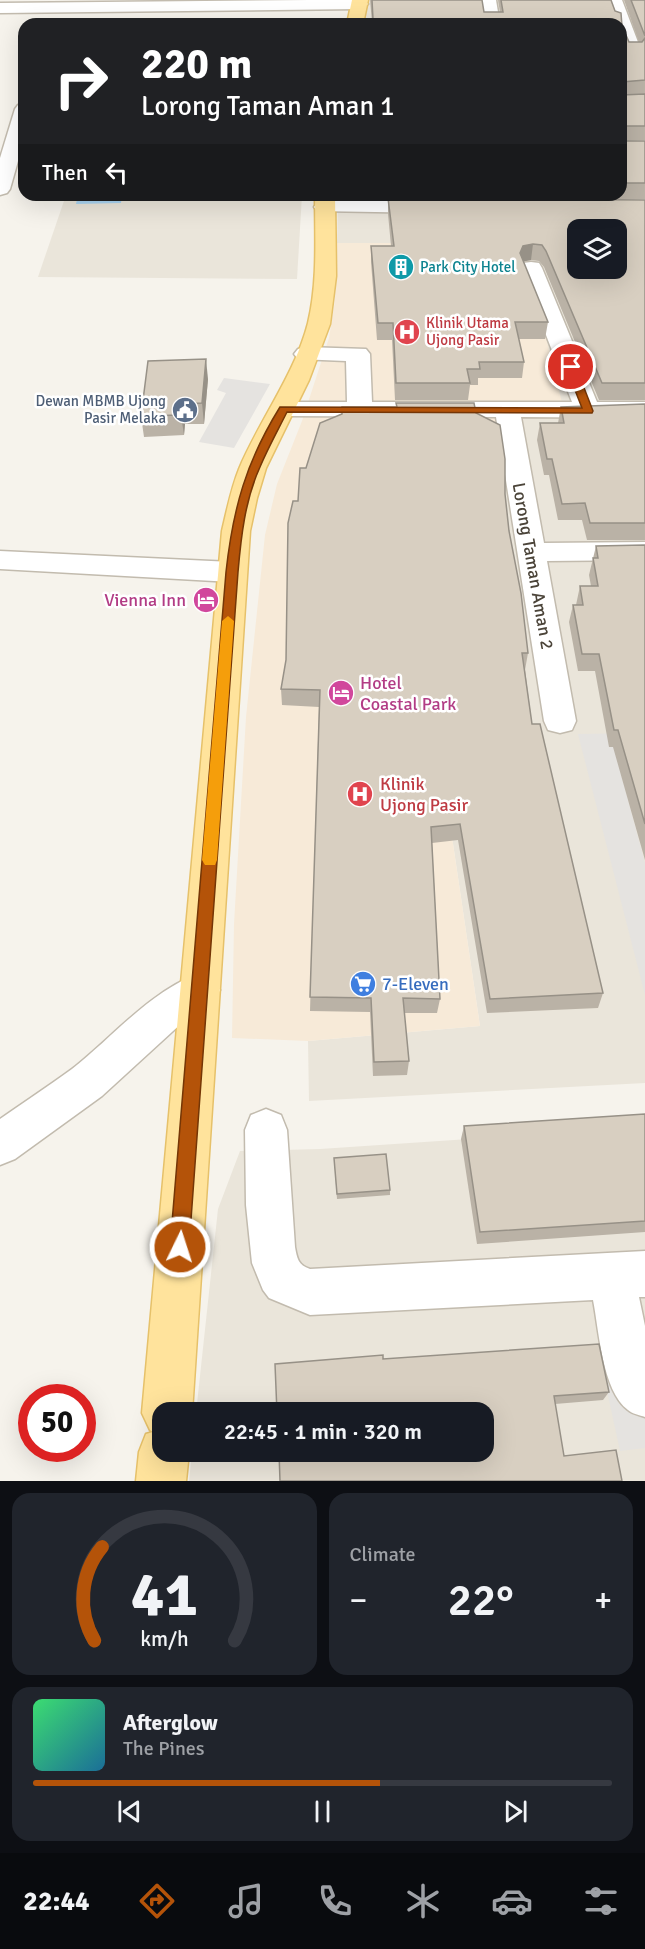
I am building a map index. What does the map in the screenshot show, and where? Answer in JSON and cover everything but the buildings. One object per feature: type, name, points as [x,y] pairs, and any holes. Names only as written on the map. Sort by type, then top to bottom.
[{"type":"main road","points":[[356,18],[360,2]]},
{"type":"main road","points":[[168,1402],[236,531],[243,498],[254,468],[284,409],[319,324],[326,276],[324,201]]},
{"type":"main road","points":[[161,1481],[163,1462]]},
{"type":"street","points":[[488,0],[491,18]]},
{"type":"street","points":[[614,0],[621,18]]},
{"type":"street","points":[[0,8],[62,4],[360,2]]},
{"type":"street","points":[[56,18],[62,4]]},
{"type":"street","points":[[627,34],[633,50]]},
{"type":"street","points":[[0,189],[6,150],[18,123]]},
{"type":"street","points":[[324,201],[456,207]]},
{"type":"street","points":[[531,267],[588,411]]},
{"type":"street","points":[[306,354],[358,354],[360,410]]},
{"type":"street","points":[[284,409],[645,410]]},
{"type":"street","name":"Lorong Taman Aman 2","points":[[507,410],[560,721]]},
{"type":"street","points":[[531,552],[645,551]]},
{"type":"street","points":[[0,560],[232,572]]},
{"type":"street","points":[[0,1144],[87,1082],[170,1008],[200,990]]},
{"type":"street","points":[[266,1130],[273,1248],[279,1273],[291,1287],[310,1292],[628,1275],[632,1377],[645,1393]]},
{"type":"shaded area","points":[[367,0],[645,0],[645,1083],[309,1101],[308,1041],[480,1026],[435,722],[447,339],[439,243],[337,243],[338,201],[627,201],[627,18],[362,18]]},
{"type":"shaded area","points":[[64,201],[302,201],[297,279],[38,277]]},
{"type":"shaded area","points":[[337,243],[439,243],[447,339],[546,338],[565,415],[498,416],[508,485],[408,485],[435,722],[480,1026],[308,1041],[232,1038],[234,924],[246,717],[265,535],[277,484],[302,421],[329,338],[335,300]]},
{"type":"shaded area","points":[[224,378],[270,384],[234,448],[199,442],[226,393],[217,390]]},
{"type":"shaded area","points":[[645,733],[621,774],[645,863],[645,995],[578,734]]},
{"type":"shaded area","points":[[645,1127],[645,1481],[189,1481],[191,1462],[494,1462],[494,1402],[197,1402],[218,1209],[240,1151],[320,1149]]},
{"type":"shaded area","points":[[645,1340],[645,1448],[620,1451],[597,1345]]},
{"type":"water","points":[[77,201],[121,201],[121,203],[76,204]]},
{"type":"slow traffic","points":[[210,860],[228,621]]},
{"type":"place","name":"Park City Hotel","points":[[401,267]]},
{"type":"place","name":"Klinik Utama Ujong Pasir","points":[[407,332]]},
{"type":"place","name":"Dewan MBMB Ujong Pasir Melaka","points":[[185,410]]},
{"type":"place","name":"Vienna Inn","points":[[206,600]]},
{"type":"place","name":"Hotel Coastal Park","points":[[341,693]]},
{"type":"place","name":"Klinik Ujong Pasir","points":[[360,794]]},
{"type":"place","name":"7-Eleven","points":[[363,984]]},
{"type":"route","points":[[180,1247],[232,572],[236,531],[243,498],[254,468],[284,409],[588,411],[571,367]]}]
